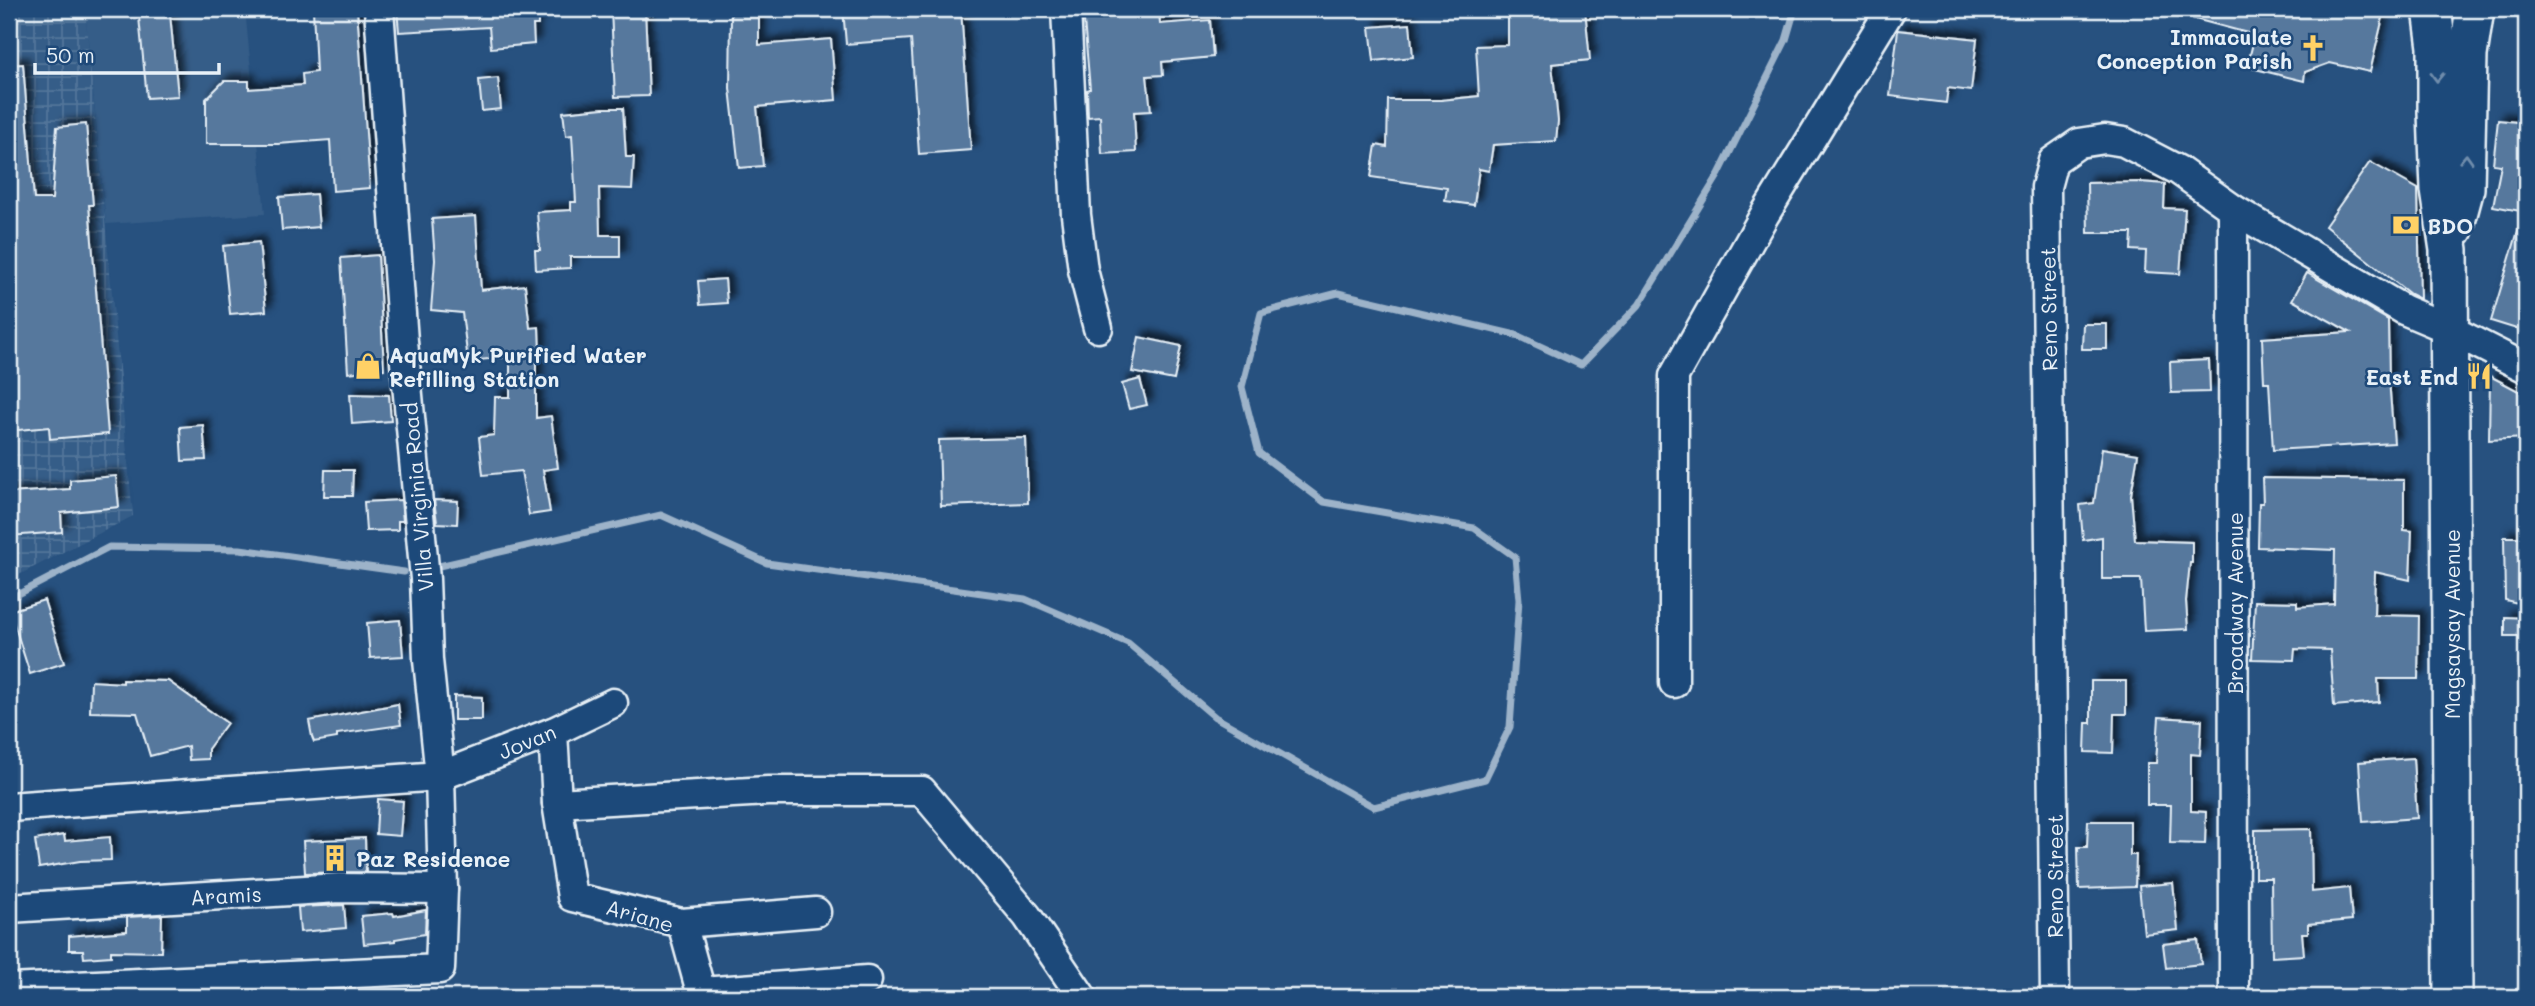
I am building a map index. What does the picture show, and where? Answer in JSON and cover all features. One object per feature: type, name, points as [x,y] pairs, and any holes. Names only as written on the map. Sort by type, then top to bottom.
[{"type":"main road","name":"Magsaysay Avenue","points":[[2432,9],[2437,47],[2440,190],[2449,250],[2453,997]]},
{"type":"main road","name":"Magsaysay Avenue","points":[[2449,250],[2465,188],[2468,55],[2474,9]]},
{"type":"street","name":"Villa Virginia Road","points":[[9,989],[440,968],[443,889],[440,776],[428,660],[425,579],[402,341],[379,9]]},
{"type":"street","points":[[1066,9],[1076,215],[1083,270],[1098,328]]},
{"type":"street","points":[[1674,683],[1674,376],[1765,214],[1891,9]]},
{"type":"street","name":"Reno Street","points":[[2054,997],[2046,187],[2053,161],[2079,143],[2105,139],[2124,142],[2178,170],[2233,209],[2404,310],[2449,328],[2526,368]]},
{"type":"street","name":"Broadway Avenue","points":[[2233,209],[2234,997]]},
{"type":"street","name":"Jovan","points":[[9,807],[440,776],[553,732],[613,703]]},
{"type":"street","name":"Ariane","points":[[553,732],[557,803],[572,897],[682,923],[701,992],[867,980]]},
{"type":"street","points":[[557,803],[768,791],[922,791],[1027,916],[1082,997]]},
{"type":"street","name":"Aramis","points":[[9,908],[348,888],[443,889]]},
{"type":"street","points":[[682,923],[816,912]]},
{"type":"shaded area","points":[[9,9],[85,9],[133,516],[9,580]]},
{"type":"shaded area","points":[[85,9],[245,9],[265,214],[106,224]]},
{"type":"building","points":[[313,9],[357,9],[370,188],[333,191],[330,140],[278,144],[206,144],[206,99],[224,81],[249,81],[249,89],[303,85],[302,74],[316,72]]},
{"type":"building","points":[[397,9],[538,9],[538,25],[533,25],[534,44],[491,48],[489,27],[399,32]]},
{"type":"building","points":[[611,9],[645,9],[649,96],[615,97]]},
{"type":"building","points":[[843,9],[961,9],[971,150],[919,154],[911,39],[846,44]]},
{"type":"building","points":[[1083,9],[1159,9],[1160,24],[1210,20],[1213,57],[1162,62],[1163,75],[1147,76],[1151,111],[1134,112],[1136,152],[1102,154],[1100,116],[1088,117],[1087,90],[1090,89]]},
{"type":"building","points":[[1508,9],[1585,9],[1590,60],[1552,64],[1558,121],[1556,141],[1493,145],[1489,171],[1479,169],[1474,205],[1445,201],[1447,188],[1371,177],[1376,145],[1387,147],[1388,100],[1441,100],[1479,96],[1476,46],[1508,45]]},
{"type":"building","name":"Immaculate Conception Parish","points":[[2181,9],[2385,9],[2370,72],[2330,63],[2305,72],[2304,81],[2247,67],[2255,35],[2180,15]]},
{"type":"building","points":[[170,14],[178,96],[147,98],[139,17]]},
{"type":"building","points":[[731,14],[759,14],[759,45],[831,39],[836,100],[757,107],[763,166],[739,168],[730,88]]},
{"type":"building","points":[[1410,24],[1413,57],[1374,61],[1370,27]]},
{"type":"building","points":[[1898,30],[1977,39],[1971,91],[1948,88],[1946,103],[1890,96]]},
{"type":"building","points":[[23,64],[34,199],[52,199],[57,127],[86,124],[93,205],[89,205],[108,434],[50,439],[49,427],[9,431],[9,65]]},
{"type":"building","points":[[498,78],[501,109],[482,111],[479,80]]},
{"type":"building","points":[[623,108],[626,157],[634,157],[632,189],[599,188],[600,235],[620,235],[620,257],[570,257],[570,268],[536,270],[535,250],[540,250],[537,212],[571,210],[571,202],[576,202],[572,135],[566,136],[563,112]]},
{"type":"building","points":[[2498,120],[2526,123],[2526,212],[2493,206],[2501,165],[2493,164]]},
{"type":"building","points":[[2370,162],[2418,189],[2420,299],[2410,294],[2325,226]]},
{"type":"building","points":[[2087,183],[2165,184],[2164,208],[2185,209],[2180,274],[2145,272],[2146,251],[2131,250],[2132,233],[2088,233]]},
{"type":"building","points":[[316,194],[319,227],[282,230],[279,197]]},
{"type":"building","points":[[476,216],[481,290],[525,285],[530,328],[539,327],[540,353],[536,354],[536,418],[551,416],[558,468],[543,470],[550,512],[529,515],[521,471],[483,475],[479,437],[494,435],[495,397],[510,397],[510,357],[468,361],[462,313],[431,310],[435,260],[432,219]]},
{"type":"building","points":[[2521,221],[2526,222],[2526,332],[2491,321]]},
{"type":"building","points":[[259,242],[266,311],[230,314],[223,246]]},
{"type":"building","points":[[378,255],[384,369],[348,373],[341,258]]},
{"type":"building","points":[[2307,273],[2388,320],[2394,443],[2273,450],[2269,382],[2264,382],[2262,338],[2350,332],[2292,300]]},
{"type":"building","points":[[725,279],[727,303],[700,305],[698,281]]},
{"type":"building","points":[[2083,324],[2107,324],[2107,349],[2082,349]]},
{"type":"building","points":[[1139,337],[1181,346],[1174,380],[1132,372]]},
{"type":"building","points":[[2209,360],[2210,392],[2171,393],[2170,362]]},
{"type":"building","points":[[2490,376],[2526,395],[2526,438],[2489,440]]},
{"type":"building","points":[[1140,379],[1147,405],[1129,409],[1122,384]]},
{"type":"building","points":[[350,394],[389,395],[391,421],[352,424]]},
{"type":"building","points":[[203,425],[206,460],[182,461],[180,427]]},
{"type":"building","points":[[1026,438],[1028,503],[941,506],[939,440]]},
{"type":"building","points":[[2102,448],[2138,454],[2131,495],[2135,540],[2192,542],[2192,563],[2186,601],[2188,629],[2144,631],[2141,579],[2102,579],[2102,537],[2083,540],[2080,505],[2094,503]]},
{"type":"building","points":[[325,470],[353,470],[352,496],[324,496]]},
{"type":"building","points":[[116,476],[119,507],[61,513],[62,532],[9,536],[9,493],[70,489],[70,480]]},
{"type":"building","points":[[2262,478],[2404,480],[2404,530],[2412,531],[2410,580],[2375,572],[2374,615],[2419,616],[2418,679],[2378,679],[2379,702],[2334,706],[2330,650],[2295,649],[2294,660],[2252,659],[2255,601],[2297,602],[2297,607],[2334,604],[2335,550],[2258,547],[2259,503],[2263,503]]},
{"type":"building","points":[[401,500],[403,521],[398,521],[398,530],[366,531],[364,502]]},
{"type":"building","points":[[434,500],[458,501],[457,524],[437,523]]},
{"type":"building","points":[[2504,537],[2526,537],[2526,605],[2505,600]]},
{"type":"building","points":[[44,600],[64,663],[30,674],[10,611]]},
{"type":"building","points":[[2505,617],[2526,618],[2526,636],[2505,636]]},
{"type":"building","points":[[400,620],[403,656],[370,658],[367,623]]},
{"type":"building","points":[[123,680],[168,681],[227,723],[208,749],[208,759],[189,760],[188,746],[150,756],[137,713],[90,712],[91,681],[123,683]]},
{"type":"building","points":[[2091,681],[2126,681],[2126,714],[2114,714],[2113,753],[2085,752],[2086,723],[2091,723]]},
{"type":"building","points":[[454,696],[482,697],[482,720],[454,720]]},
{"type":"building","points":[[398,704],[401,725],[337,734],[337,738],[314,742],[309,721]]},
{"type":"building","points":[[2159,717],[2202,720],[2200,755],[2191,754],[2191,811],[2206,812],[2205,844],[2170,843],[2171,805],[2147,805],[2147,763],[2156,763]]},
{"type":"building","points":[[2413,758],[2417,818],[2363,822],[2359,762]]},
{"type":"building","points":[[378,799],[403,801],[400,836],[376,834]]},
{"type":"building","points":[[2088,821],[2130,821],[2130,855],[2136,855],[2135,887],[2079,889],[2078,847],[2087,847]]},
{"type":"building","points":[[2311,829],[2312,892],[2349,888],[2352,920],[2308,924],[2308,933],[2302,933],[2304,955],[2272,957],[2271,878],[2255,878],[2255,830]]},
{"type":"building","points":[[64,835],[65,841],[110,837],[111,860],[80,861],[39,868],[35,840]]},
{"type":"building","name":"Paz Residence","points":[[365,838],[366,872],[305,873],[303,841]]},
{"type":"building","points":[[2173,883],[2178,930],[2144,934],[2139,886]]},
{"type":"building","points":[[344,905],[346,928],[300,932],[298,907]]},
{"type":"building","points":[[426,910],[425,934],[364,944],[361,916],[393,913],[394,916]]},
{"type":"building","points":[[162,915],[161,952],[111,951],[111,956],[84,958],[83,950],[69,950],[69,936],[127,931],[127,917]]},
{"type":"building","points":[[2198,940],[2201,964],[2166,968],[2163,944]]},
{"type":"waterway","points":[[439,566],[661,515],[767,563],[1025,599],[1128,643],[1215,717],[1374,807],[1485,779],[1510,727],[1519,600],[1515,557],[1474,528],[1324,502],[1259,453],[1242,387],[1261,313],[1338,293],[1516,335],[1581,365],[1639,305],[1719,174],[1786,40],[1795,9]]},
{"type":"waterway","points":[[9,599],[109,547],[240,549],[404,572]]},
{"type":"place","name":"Immaculate Conception Parish","points":[[2313,48]]},
{"type":"place","name":"BDO","points":[[2406,225]]},
{"type":"place","name":"AquaMyk Purified Water Refilling Station","points":[[368,366]]},
{"type":"place","name":"East End","points":[[2479,376]]},
{"type":"place","name":"Paz Residence","points":[[335,858]]}]
